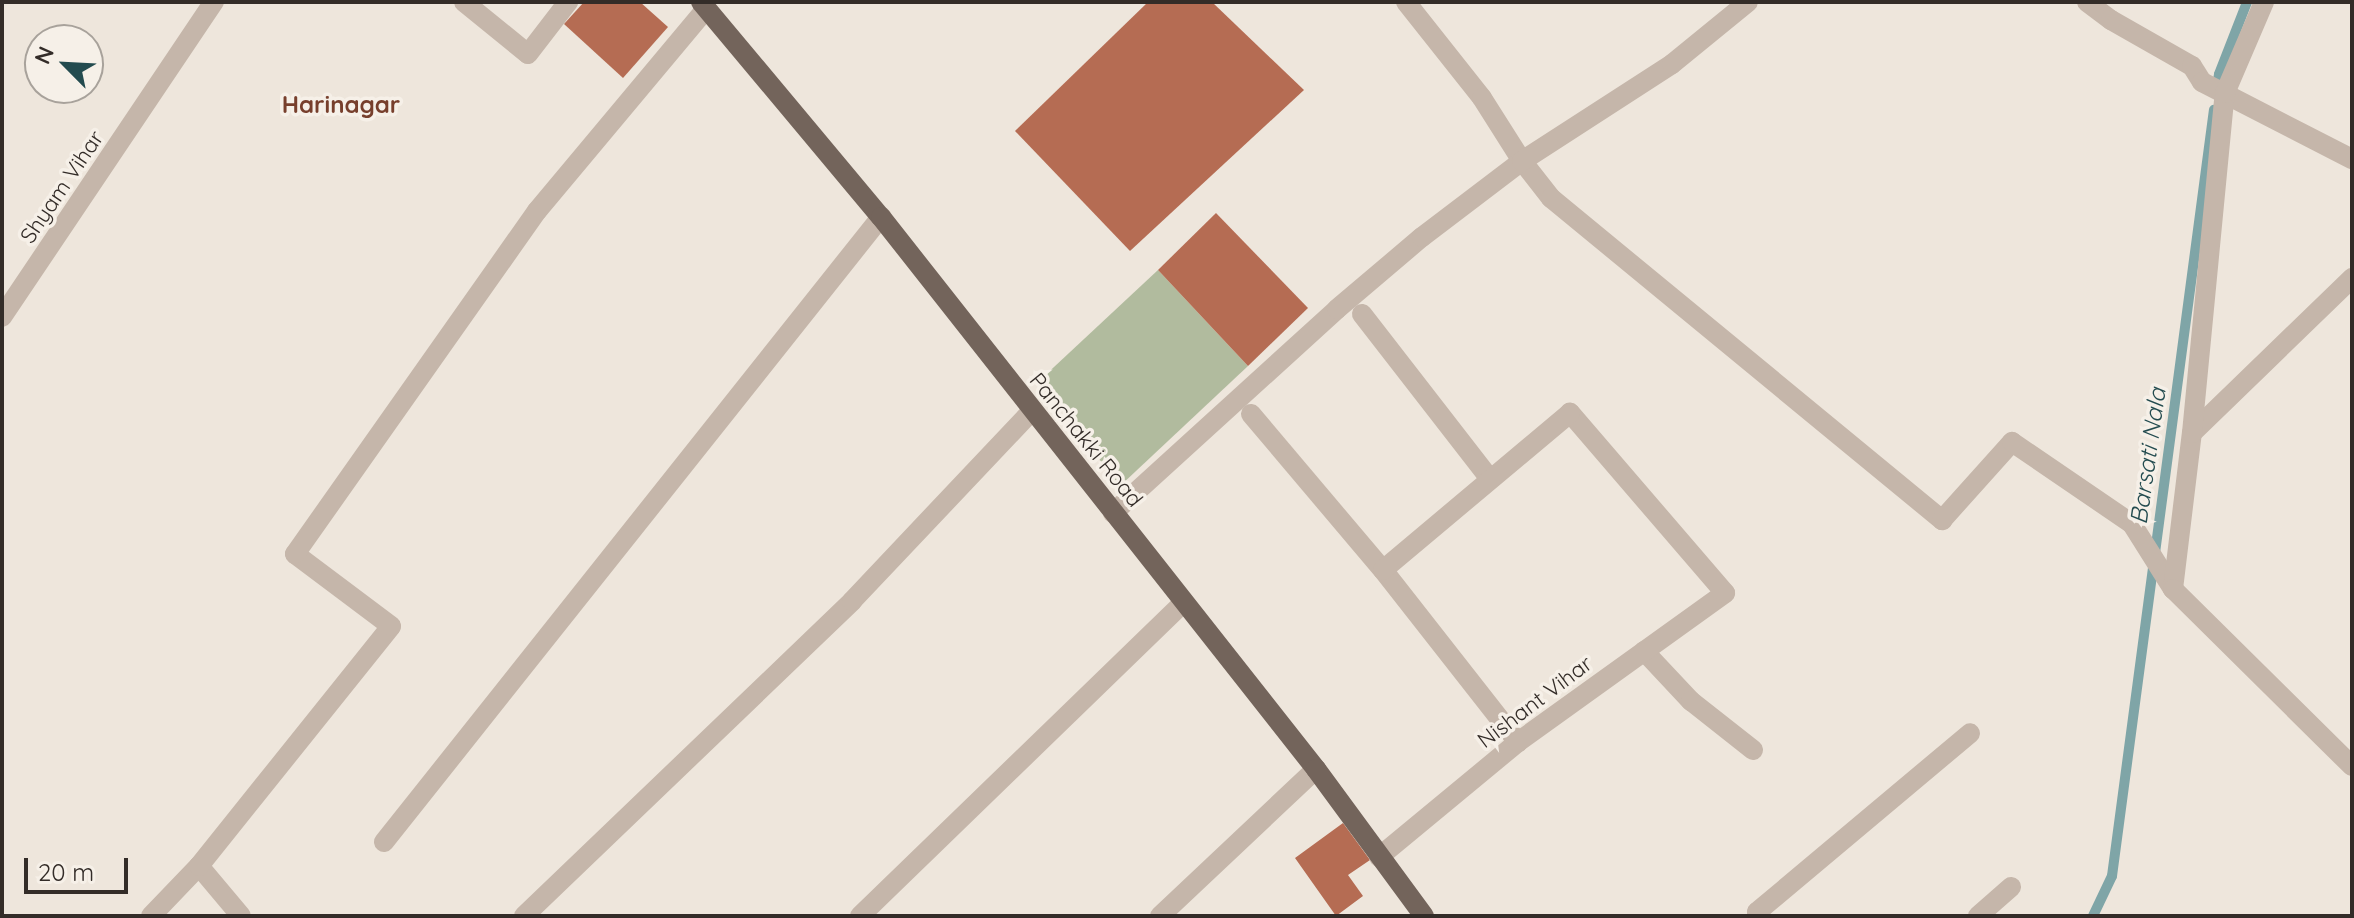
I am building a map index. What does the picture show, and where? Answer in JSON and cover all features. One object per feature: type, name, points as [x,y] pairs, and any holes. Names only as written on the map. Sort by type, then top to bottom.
[{"type":"main road","name":"Panchakki Road","points":[[704,5],[881,217],[1031,412],[1316,769],[1424,916]]},
{"type":"street","name":"Shyam Vihar","points":[[2,317],[214,2]]},
{"type":"street","points":[[464,2],[528,54],[568,2]]},
{"type":"street","points":[[1406,2],[1482,98],[1522,161],[1551,198],[1942,520],[2012,442],[2132,524],[2168,582],[2352,766]]},
{"type":"street","points":[[2087,2],[2111,20],[2192,66],[2202,82],[2352,159]]},
{"type":"street","points":[[2168,582],[2192,433],[2225,93],[2264,2]]},
{"type":"street","points":[[151,916],[199,866],[391,626],[295,554],[537,211],[704,5]]},
{"type":"street","points":[[1113,513],[1349,298],[1522,161],[1626,96],[1733,6]]},
{"type":"street","points":[[384,842],[881,217]]},
{"type":"street","points":[[2192,433],[2352,278]]},
{"type":"street","points":[[1362,314],[1490,479],[1383,570]]},
{"type":"street","points":[[524,916],[852,601],[1031,412]]},
{"type":"street","name":"Nishant Vihar","points":[[1379,857],[1518,742],[1725,593],[1570,413],[1490,479]]},
{"type":"street","points":[[1251,414],[1383,570],[1518,742]]},
{"type":"street","points":[[860,916],[1184,602]]},
{"type":"street","points":[[1644,651],[1691,701],[1753,750]]},
{"type":"street","points":[[1760,916],[1757,912],[1970,733]]},
{"type":"street","points":[[1160,916],[1316,769]]},
{"type":"street","points":[[199,866],[241,916]]},
{"type":"street","points":[[1978,916],[2011,887]]},
{"type":"green space","points":[[1158,270],[1248,366],[1120,486],[1039,381]]},
{"type":"building","points":[[584,2],[640,2],[668,27],[623,78],[564,24]]},
{"type":"building","points":[[1148,2],[1212,2],[1304,90],[1130,251],[1015,131]]},
{"type":"building","points":[[1216,213],[1308,308],[1248,366],[1158,270]]},
{"type":"building","points":[[1343,823],[1370,860],[1348,875],[1363,896],[1336,916],[1295,858]]},
{"type":"waterway","name":"Barsati Nala","points":[[2216,90],[2219,74],[2247,2]]},
{"type":"waterway","name":"Barsati Nala","points":[[2093,916],[2112,876],[2214,110]]},
{"type":"district","name":"Harinagar","points":[[341,105]]}]
